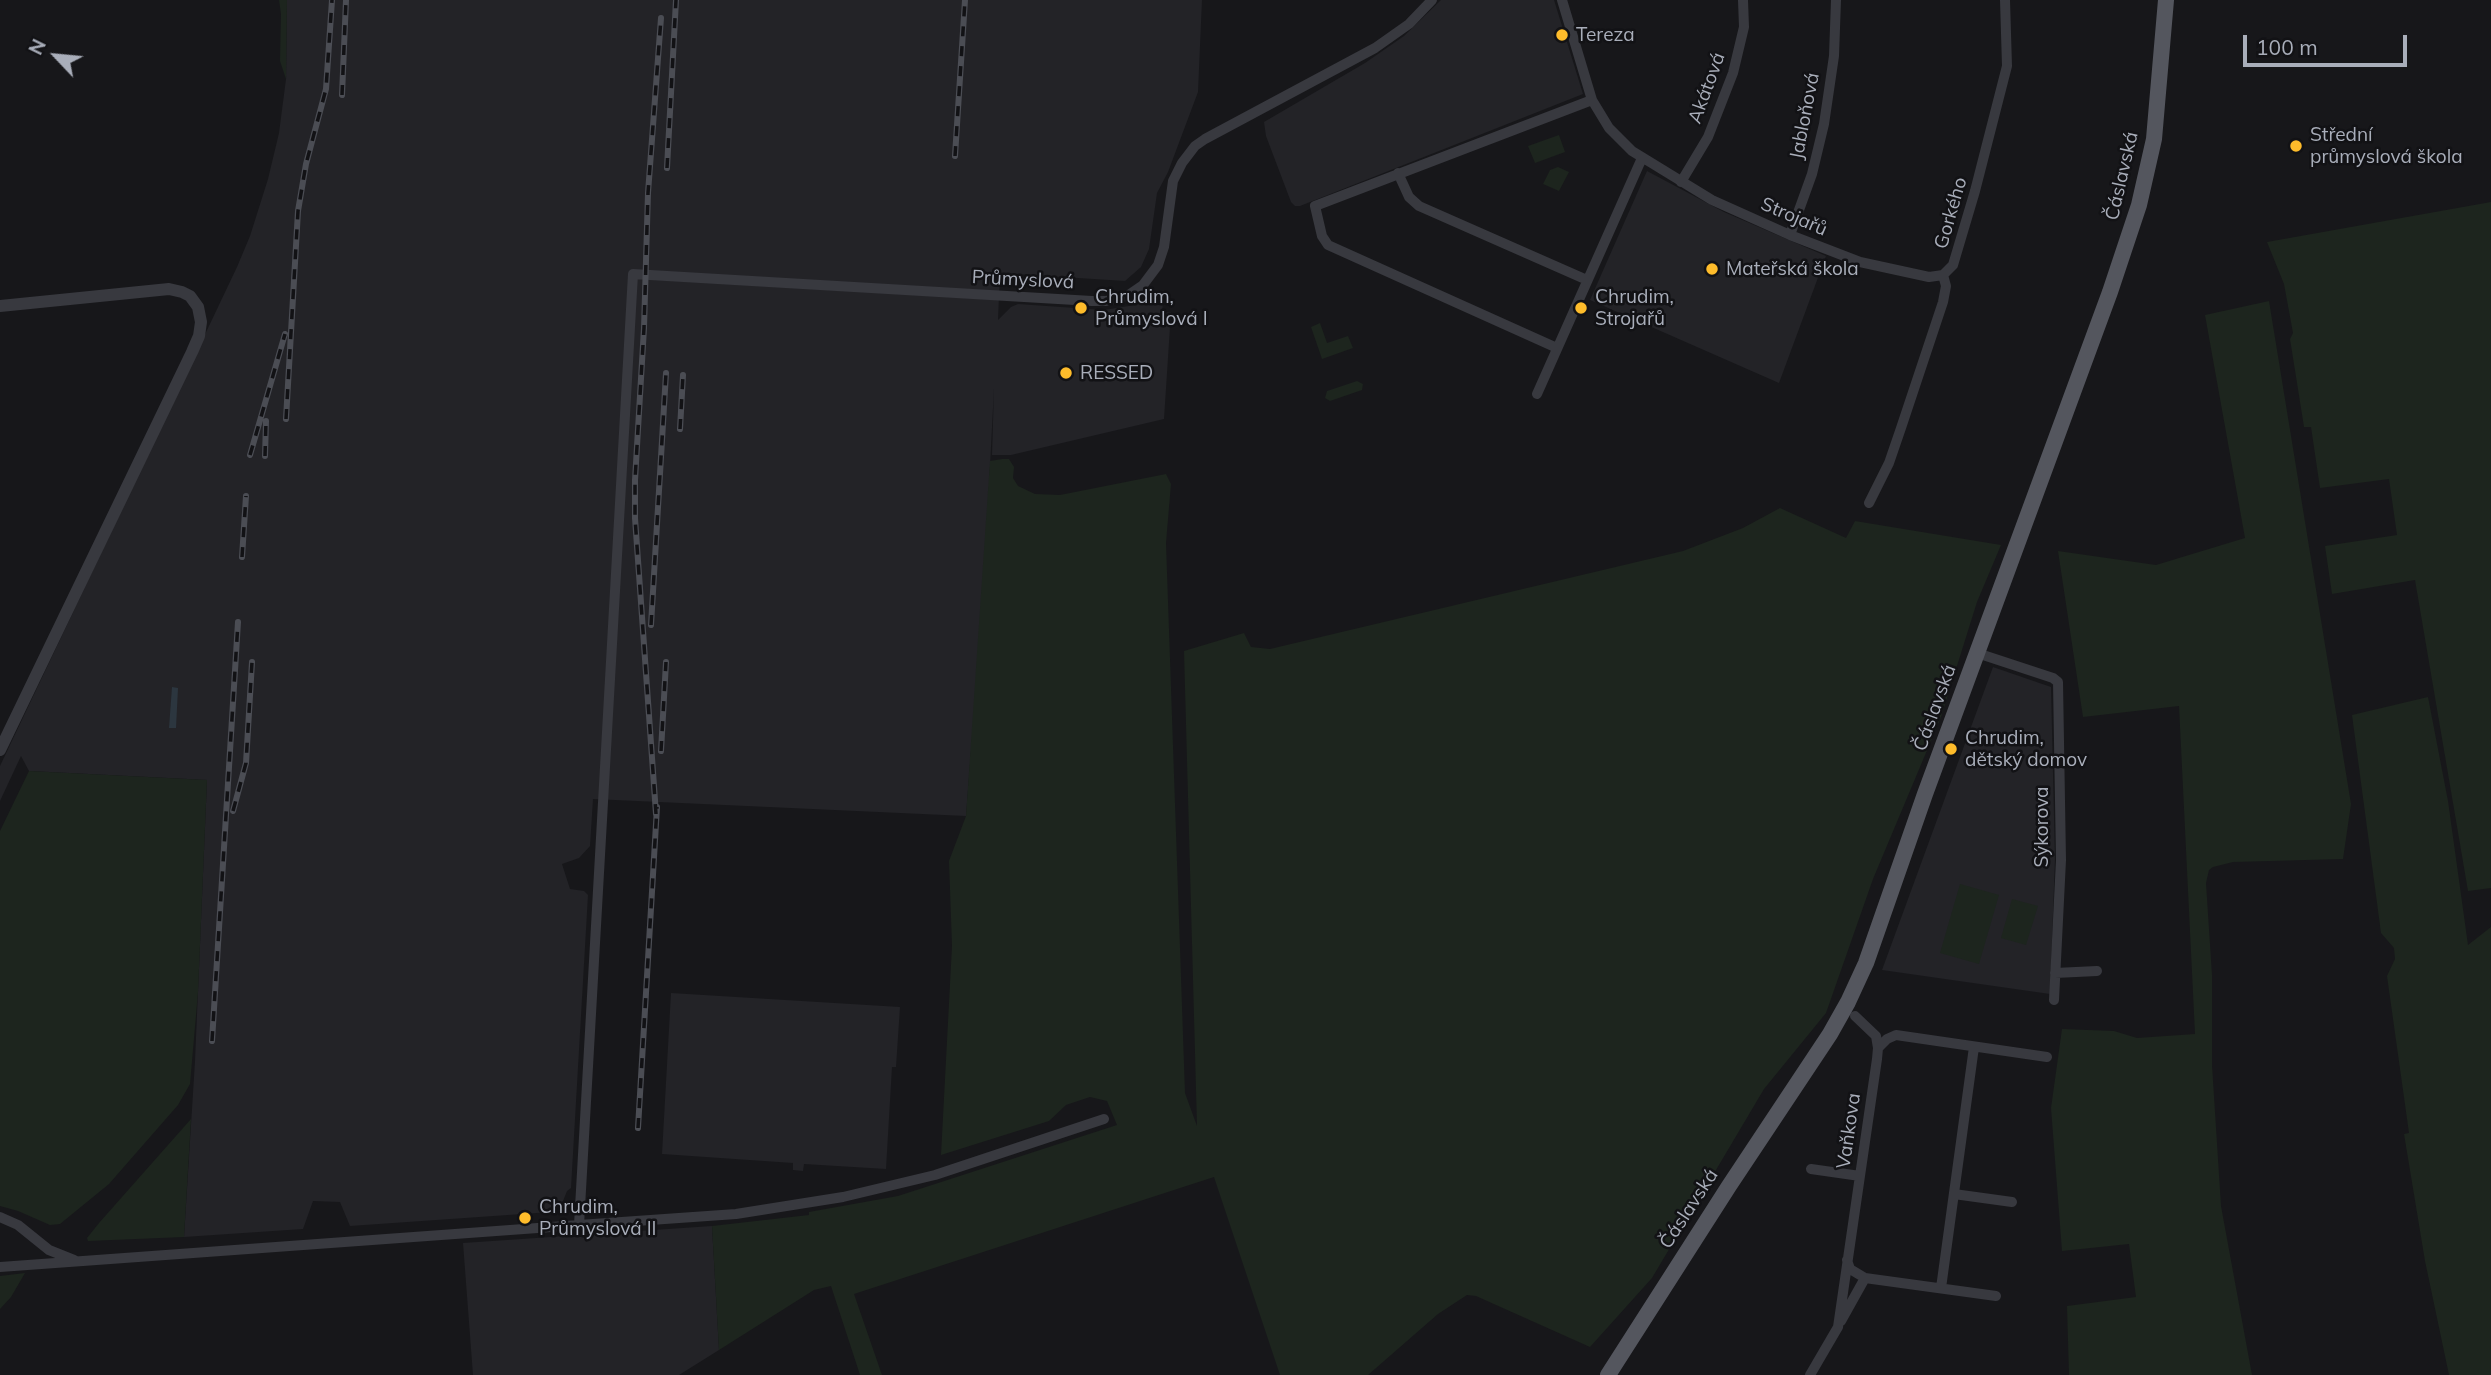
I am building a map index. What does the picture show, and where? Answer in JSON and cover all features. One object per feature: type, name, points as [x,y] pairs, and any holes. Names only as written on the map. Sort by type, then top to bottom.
[{"type":"main road","name":"Čáslavská","points":[[1608,1375],[1728,1186],[1849,1014],[2139,205],[2154,139],[2166,0]]},
{"type":"street","name":"Průmyslová","points":[[579,1226],[633,274],[1092,301],[1127,296],[1143,285],[1158,265],[1164,247],[1173,181],[1195,146],[1375,48],[1409,24],[1432,0]]},
{"type":"street","name":"Strojařů","points":[[1562,0],[1592,100],[1619,140],[1642,158],[1712,200],[1790,235],[1881,268],[1922,276],[1943,275]]},
{"type":"street","name":"Akátová","points":[[1681,182],[1708,137],[1727,90],[1742,40],[1743,0]]},
{"type":"street","name":"Jabloňová","points":[[1790,235],[1812,174],[1824,124],[1834,55],[1836,0]]},
{"type":"street","name":"Gorkého","points":[[1869,503],[1902,428],[1943,302],[1947,286],[1943,275],[1953,265],[1958,254],[2003,90],[2008,51],[2005,0]]},
{"type":"street","points":[[1557,348],[1328,245],[1322,236],[1315,206],[1592,100]]},
{"type":"street","points":[[1537,394],[1642,158]]},
{"type":"street","points":[[1398,173],[1411,200],[1419,206],[1587,280]]},
{"type":"street","points":[[0,306],[169,289],[182,292],[193,299],[200,311],[201,322],[192,352],[0,750]]},
{"type":"street","name":"Sýkorova","points":[[1977,653],[2058,682],[2061,860],[2054,1000]]},
{"type":"street","points":[[2055,973],[2097,971]]},
{"type":"street","points":[[1849,1014],[1896,1035],[2047,1057]]},
{"type":"street","points":[[1849,1014],[1873,1033],[1878,1048]]},
{"type":"street","points":[[1878,1048],[1883,1041],[1896,1035]]},
{"type":"street","points":[[1941,1288],[1974,1047]]},
{"type":"street","name":"Vaňkova","points":[[1838,1327],[1878,1048]]},
{"type":"street","points":[[0,1268],[736,1214],[843,1197],[935,1175],[1104,1119]]},
{"type":"street","points":[[1811,1169],[1860,1176]]},
{"type":"street","points":[[1954,1194],[2012,1202]]},
{"type":"street","points":[[0,1217],[18,1225],[49,1250],[80,1261]]},
{"type":"street","points":[[1847,1260],[1850,1269],[1865,1278],[1996,1296]]},
{"type":"street","points":[[1810,1375],[1865,1278]]},
{"type":"shaded area","points":[[279,0],[287,0],[286,79],[280,61]]},
{"type":"shaded area","points":[[287,0],[1202,0],[1198,92],[1168,172],[1157,193],[1149,249],[1141,267],[1125,281],[1000,273],[998,320],[1018,304],[1104,310],[1135,305],[1164,290],[1162,313],[1171,312],[1164,419],[1011,455],[992,455],[994,388],[984,584],[966,816],[593,799],[590,846],[579,858],[562,864],[570,889],[584,891],[588,895],[571,1188],[561,1206],[551,1212],[350,1226],[340,1202],[313,1201],[303,1229],[184,1237],[195,1061],[207,780],[29,771],[21,756],[0,801],[0,766],[250,236],[279,133],[286,79]]},
{"type":"shaded area","points":[[1441,0],[1554,0],[1583,94],[1295,206],[1291,202],[1266,136],[1264,122],[1365,63],[1404,36]]},
{"type":"shaded area","points":[[1559,135],[1565,152],[1535,163],[1528,146]]},
{"type":"shaded area","points":[[1558,167],[1569,172],[1559,191],[1543,184],[1550,170]]},
{"type":"shaded area","name":"Mateřská škola","points":[[1647,171],[1724,212],[1826,256],[1779,383],[1590,300]]},
{"type":"shaded area","points":[[2491,202],[2491,888],[2468,891],[2415,580],[2332,594],[2325,546],[2397,535],[2389,479],[2320,488],[2311,427],[2304,427],[2290,339],[2293,333],[2284,284],[2267,242]]},
{"type":"shaded area","points":[[2269,301],[2351,804],[2343,859],[2233,862],[2209,870],[2206,883],[2212,975],[2212,1065],[2221,1206],[2252,1375],[2069,1375],[2067,1306],[2136,1297],[2129,1244],[2062,1251],[2051,1108],[2062,1029],[2114,1031],[2137,1038],[2195,1034],[2179,706],[2083,717],[2058,551],[2156,565],[2245,538],[2205,315]]},
{"type":"shaded area","points":[[1320,323],[1327,343],[1348,336],[1353,348],[1322,359],[1311,327]]},
{"type":"shaded area","points":[[1357,381],[1363,384],[1362,390],[1330,401],[1325,398],[1327,391]]},
{"type":"shaded area","points":[[1009,459],[1014,467],[1013,478],[1018,486],[1035,494],[1060,495],[1166,474],[1171,484],[1166,543],[1185,1093],[1197,1126],[1184,651],[1244,633],[1251,647],[1270,649],[1683,551],[1743,528],[1780,508],[1846,538],[1855,521],[2001,545],[1977,602],[1941,717],[1873,879],[1826,1013],[1764,1089],[1652,1278],[1590,1347],[1476,1296],[1467,1295],[1438,1314],[1368,1375],[1280,1375],[1214,1177],[854,1294],[882,1375],[860,1375],[831,1286],[814,1290],[719,1350],[712,1226],[809,1215],[809,1212],[898,1196],[1117,1125],[1107,1101],[1090,1097],[1066,1105],[1049,1121],[941,1155],[952,946],[949,861],[966,816],[990,461]]},
{"type":"shaded area","points":[[1993,667],[2051,687],[2055,859],[2050,994],[1882,970]]},
{"type":"shaded area","points":[[172,687],[178,688],[176,728],[169,728]]},
{"type":"shaded area","points":[[2428,697],[2448,801],[2468,945],[2491,927],[2491,1375],[2449,1375],[2425,1261],[2404,1134],[2409,1133],[2387,976],[2395,959],[2394,948],[2381,933],[2352,715]]},
{"type":"shaded area","points":[[29,771],[207,780],[198,992],[190,1084],[178,1105],[109,1184],[60,1224],[50,1225],[0,1206],[0,831]]},
{"type":"shaded area","points":[[1960,884],[1999,895],[1979,964],[1940,953]]},
{"type":"shaded area","points":[[2012,899],[2038,906],[2026,945],[2001,938]]},
{"type":"shaded area","points":[[671,993],[900,1007],[896,1067],[892,1067],[886,1169],[804,1164],[803,1171],[793,1170],[793,1163],[662,1154]]},
{"type":"shaded area","points":[[191,1119],[184,1237],[88,1241],[87,1238],[99,1223]]},
{"type":"shaded area","points":[[712,1226],[719,1350],[679,1375],[473,1375],[463,1243]]},
{"type":"shaded area","points":[[25,1273],[11,1297],[0,1309],[0,1276]]},
{"type":"railway","points":[[286,419],[298,211],[306,164],[326,89],[332,0]]},
{"type":"railway","points":[[342,95],[346,0]]},
{"type":"railway","points":[[667,168],[676,0]]},
{"type":"railway","points":[[955,156],[965,0]]},
{"type":"railway","points":[[656,814],[635,518],[635,480],[644,328],[648,193],[661,18]]},
{"type":"railway","points":[[250,455],[285,334]]},
{"type":"railway","points":[[651,625],[666,373]]},
{"type":"railway","points":[[680,429],[683,375]]},
{"type":"railway","points":[[265,456],[266,421]]},
{"type":"railway","points":[[242,557],[246,496]]},
{"type":"railway","points":[[212,1041],[238,622]]},
{"type":"railway","points":[[233,811],[246,763],[252,662]]},
{"type":"railway","points":[[661,751],[666,662]]},
{"type":"railway","points":[[638,1128],[657,807]]},
{"type":"place","name":"Tereza","points":[[1562,35]]},
{"type":"place","name":"Střední průmyslová škola","points":[[2296,146]]},
{"type":"place","name":"Mateřská škola","points":[[1712,269]]},
{"type":"place","name":"Chrudim, Průmyslová I","points":[[1081,308]]},
{"type":"place","name":"Chrudim, Strojařů","points":[[1581,308]]},
{"type":"place","name":"RESSED","points":[[1066,373]]},
{"type":"place","name":"Chrudim, dětský domov","points":[[1951,749]]},
{"type":"place","name":"Chrudim, Průmyslová II","points":[[525,1218]]}]
